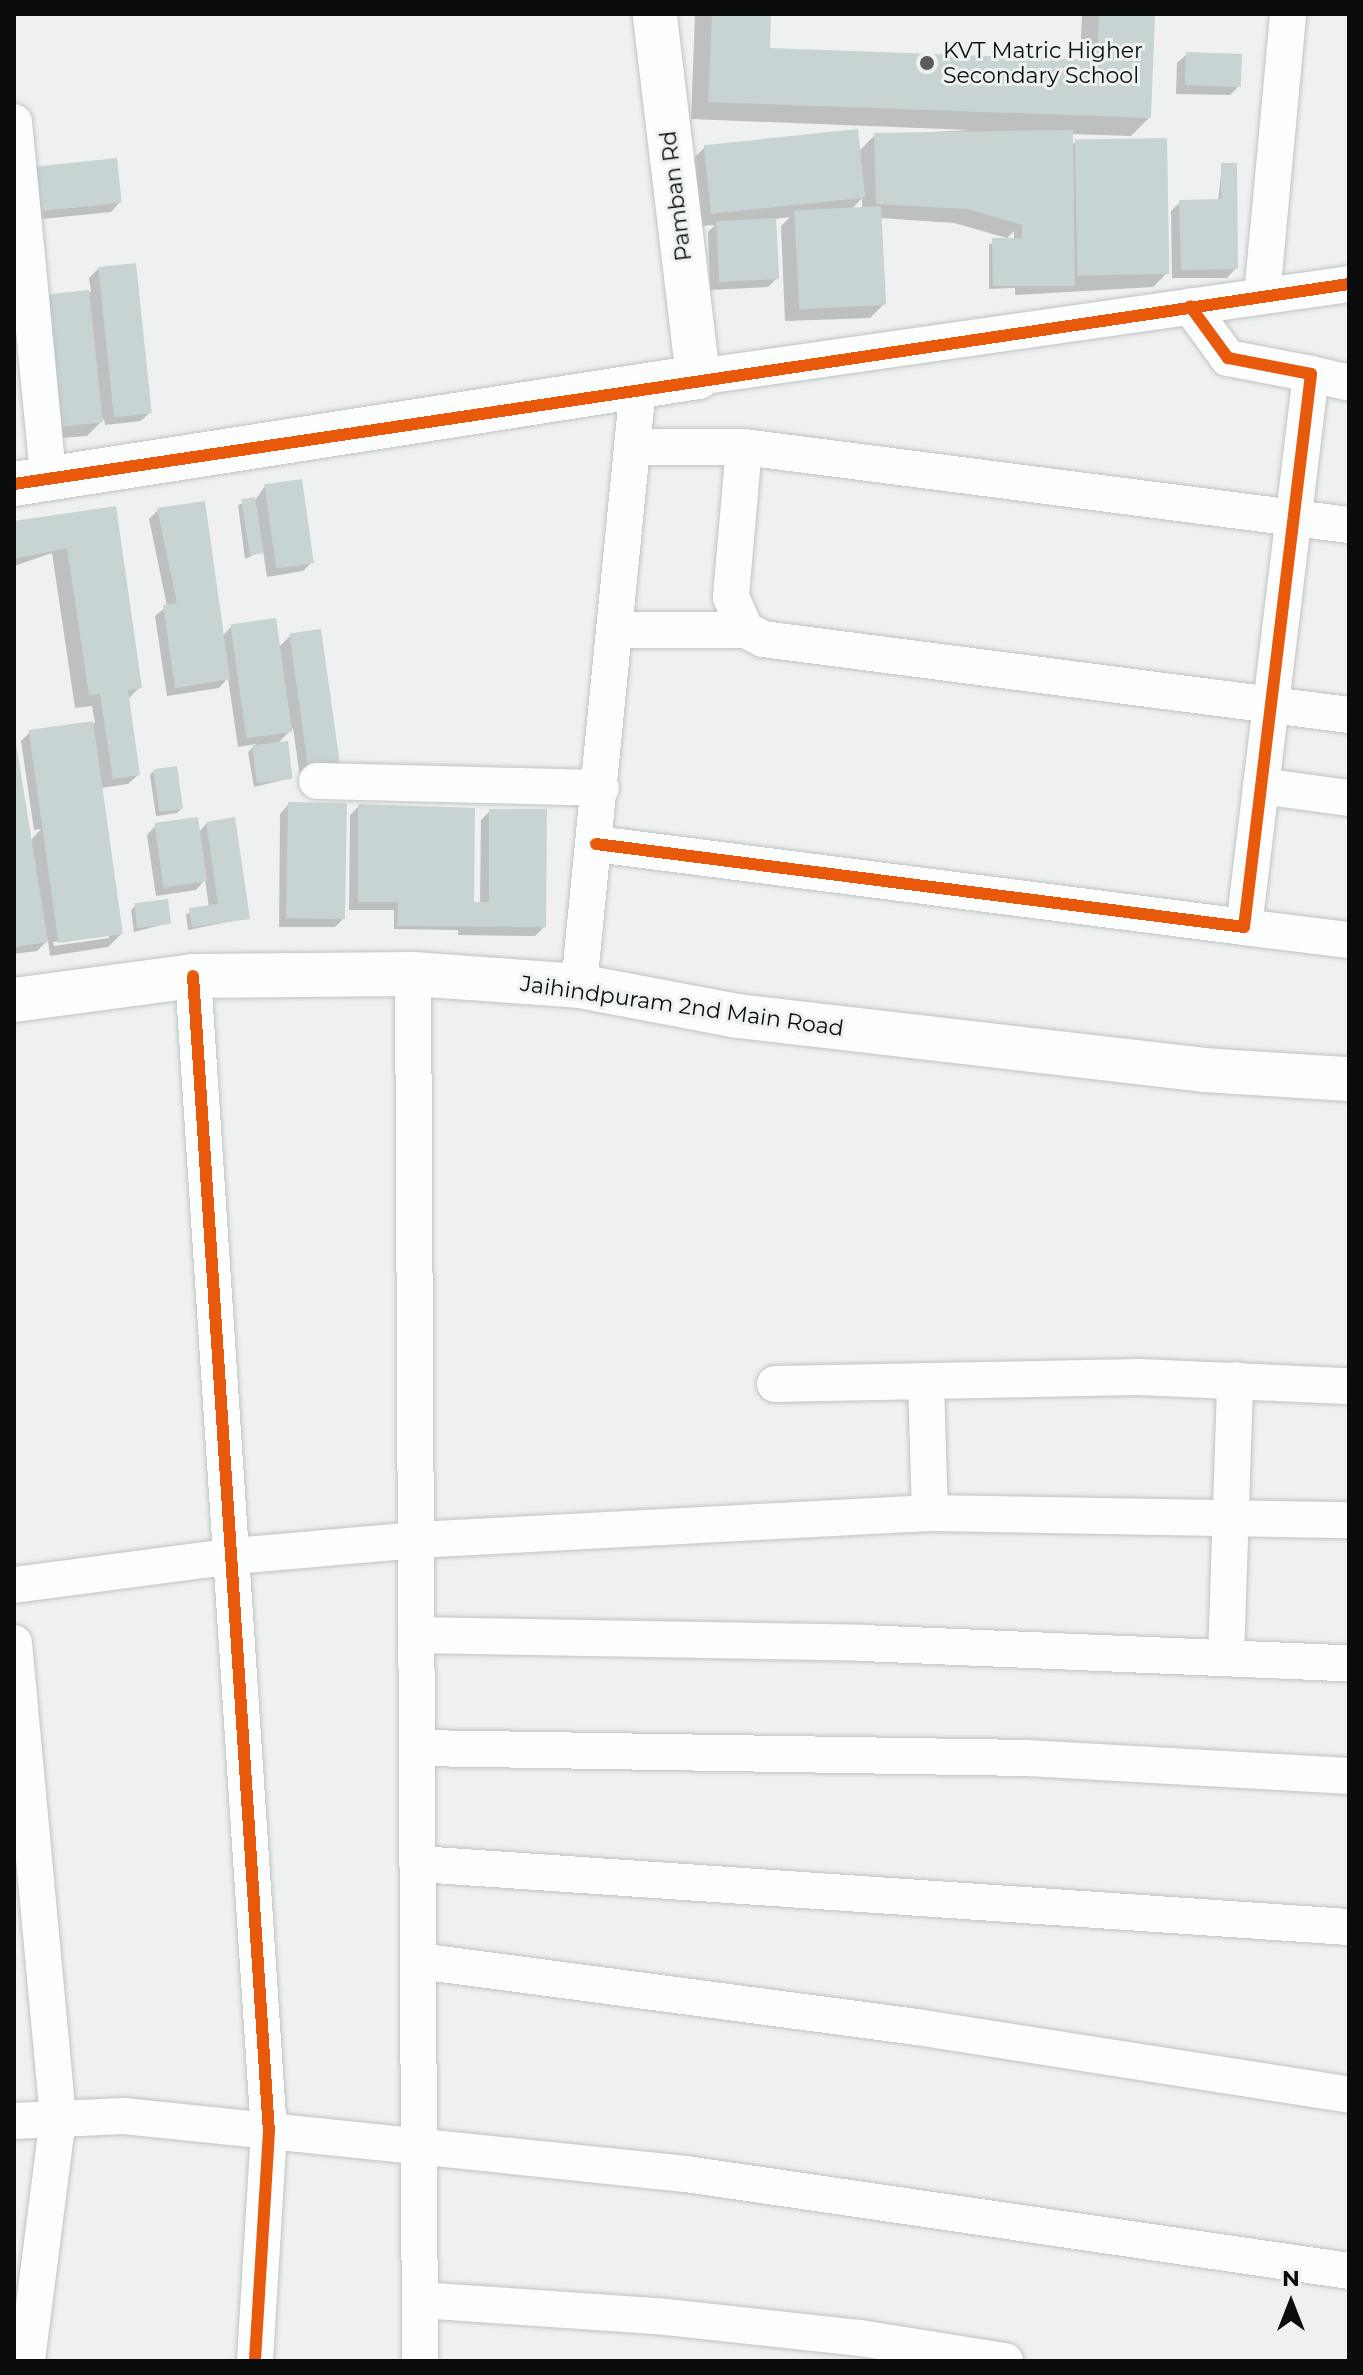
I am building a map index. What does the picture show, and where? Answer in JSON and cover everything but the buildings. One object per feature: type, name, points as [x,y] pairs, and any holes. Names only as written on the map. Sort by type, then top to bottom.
[{"type":"street","name":"Pamban Rd","points":[[655,14],[698,377]]},
{"type":"street","points":[[1262,296],[1288,14]]},
{"type":"street","points":[[14,122],[31,481],[698,377],[1349,284]]},
{"type":"street","points":[[1190,306],[1228,358],[1349,383]]},
{"type":"street","points":[[1244,927],[1311,374]]},
{"type":"street","points":[[579,986],[596,844],[638,386]]},
{"type":"street","points":[[632,447],[744,447],[1294,515],[1349,525]]},
{"type":"street","points":[[744,447],[731,597],[746,630]]},
{"type":"street","points":[[616,630],[746,630],[763,639],[1349,715]]},
{"type":"street","points":[[317,781],[601,788]]},
{"type":"street","points":[[1261,786],[1349,798]]},
{"type":"street","points":[[596,844],[1349,940]]},
{"type":"street","points":[[413,974],[420,2361]]},
{"type":"street","name":"Jaihindpuram 2nd Main Road","points":[[14,1000],[193,976],[413,974],[579,986],[738,1016],[1204,1070],[1349,1079]]},
{"type":"street","points":[[193,976],[234,1556],[269,2131],[255,2361]]},
{"type":"street","points":[[1226,1658],[1235,1380]]},
{"type":"street","points":[[775,1384],[1235,1380],[1349,1386]]},
{"type":"street","points":[[926,1381],[930,1513]]},
{"type":"street","points":[[14,1585],[234,1556],[417,1540],[930,1513],[1349,1520]]},
{"type":"street","points":[[417,1635],[862,1643],[1349,1663]]},
{"type":"street","points":[[14,1643],[58,2118],[27,2361]]},
{"type":"street","points":[[418,1748],[1028,1758],[1349,1776]]},
{"type":"street","points":[[419,1864],[1349,1927]]},
{"type":"street","points":[[419,1961],[917,2027],[1349,2095]]},
{"type":"street","points":[[14,2121],[124,2116],[686,2174],[1349,2271]]},
{"type":"street","points":[[420,2300],[720,2323],[861,2338],[1005,2361]]},
{"type":"cycle path","points":[[14,484],[1349,284]]},
{"type":"cycle path","points":[[596,844],[1244,927],[1311,374],[1228,358],[1190,306]]},
{"type":"cycle path","points":[[193,976],[269,2131],[255,2361]]},
{"type":"place","name":"KVT Matric Higher Secondary School","points":[[927,63]]}]
